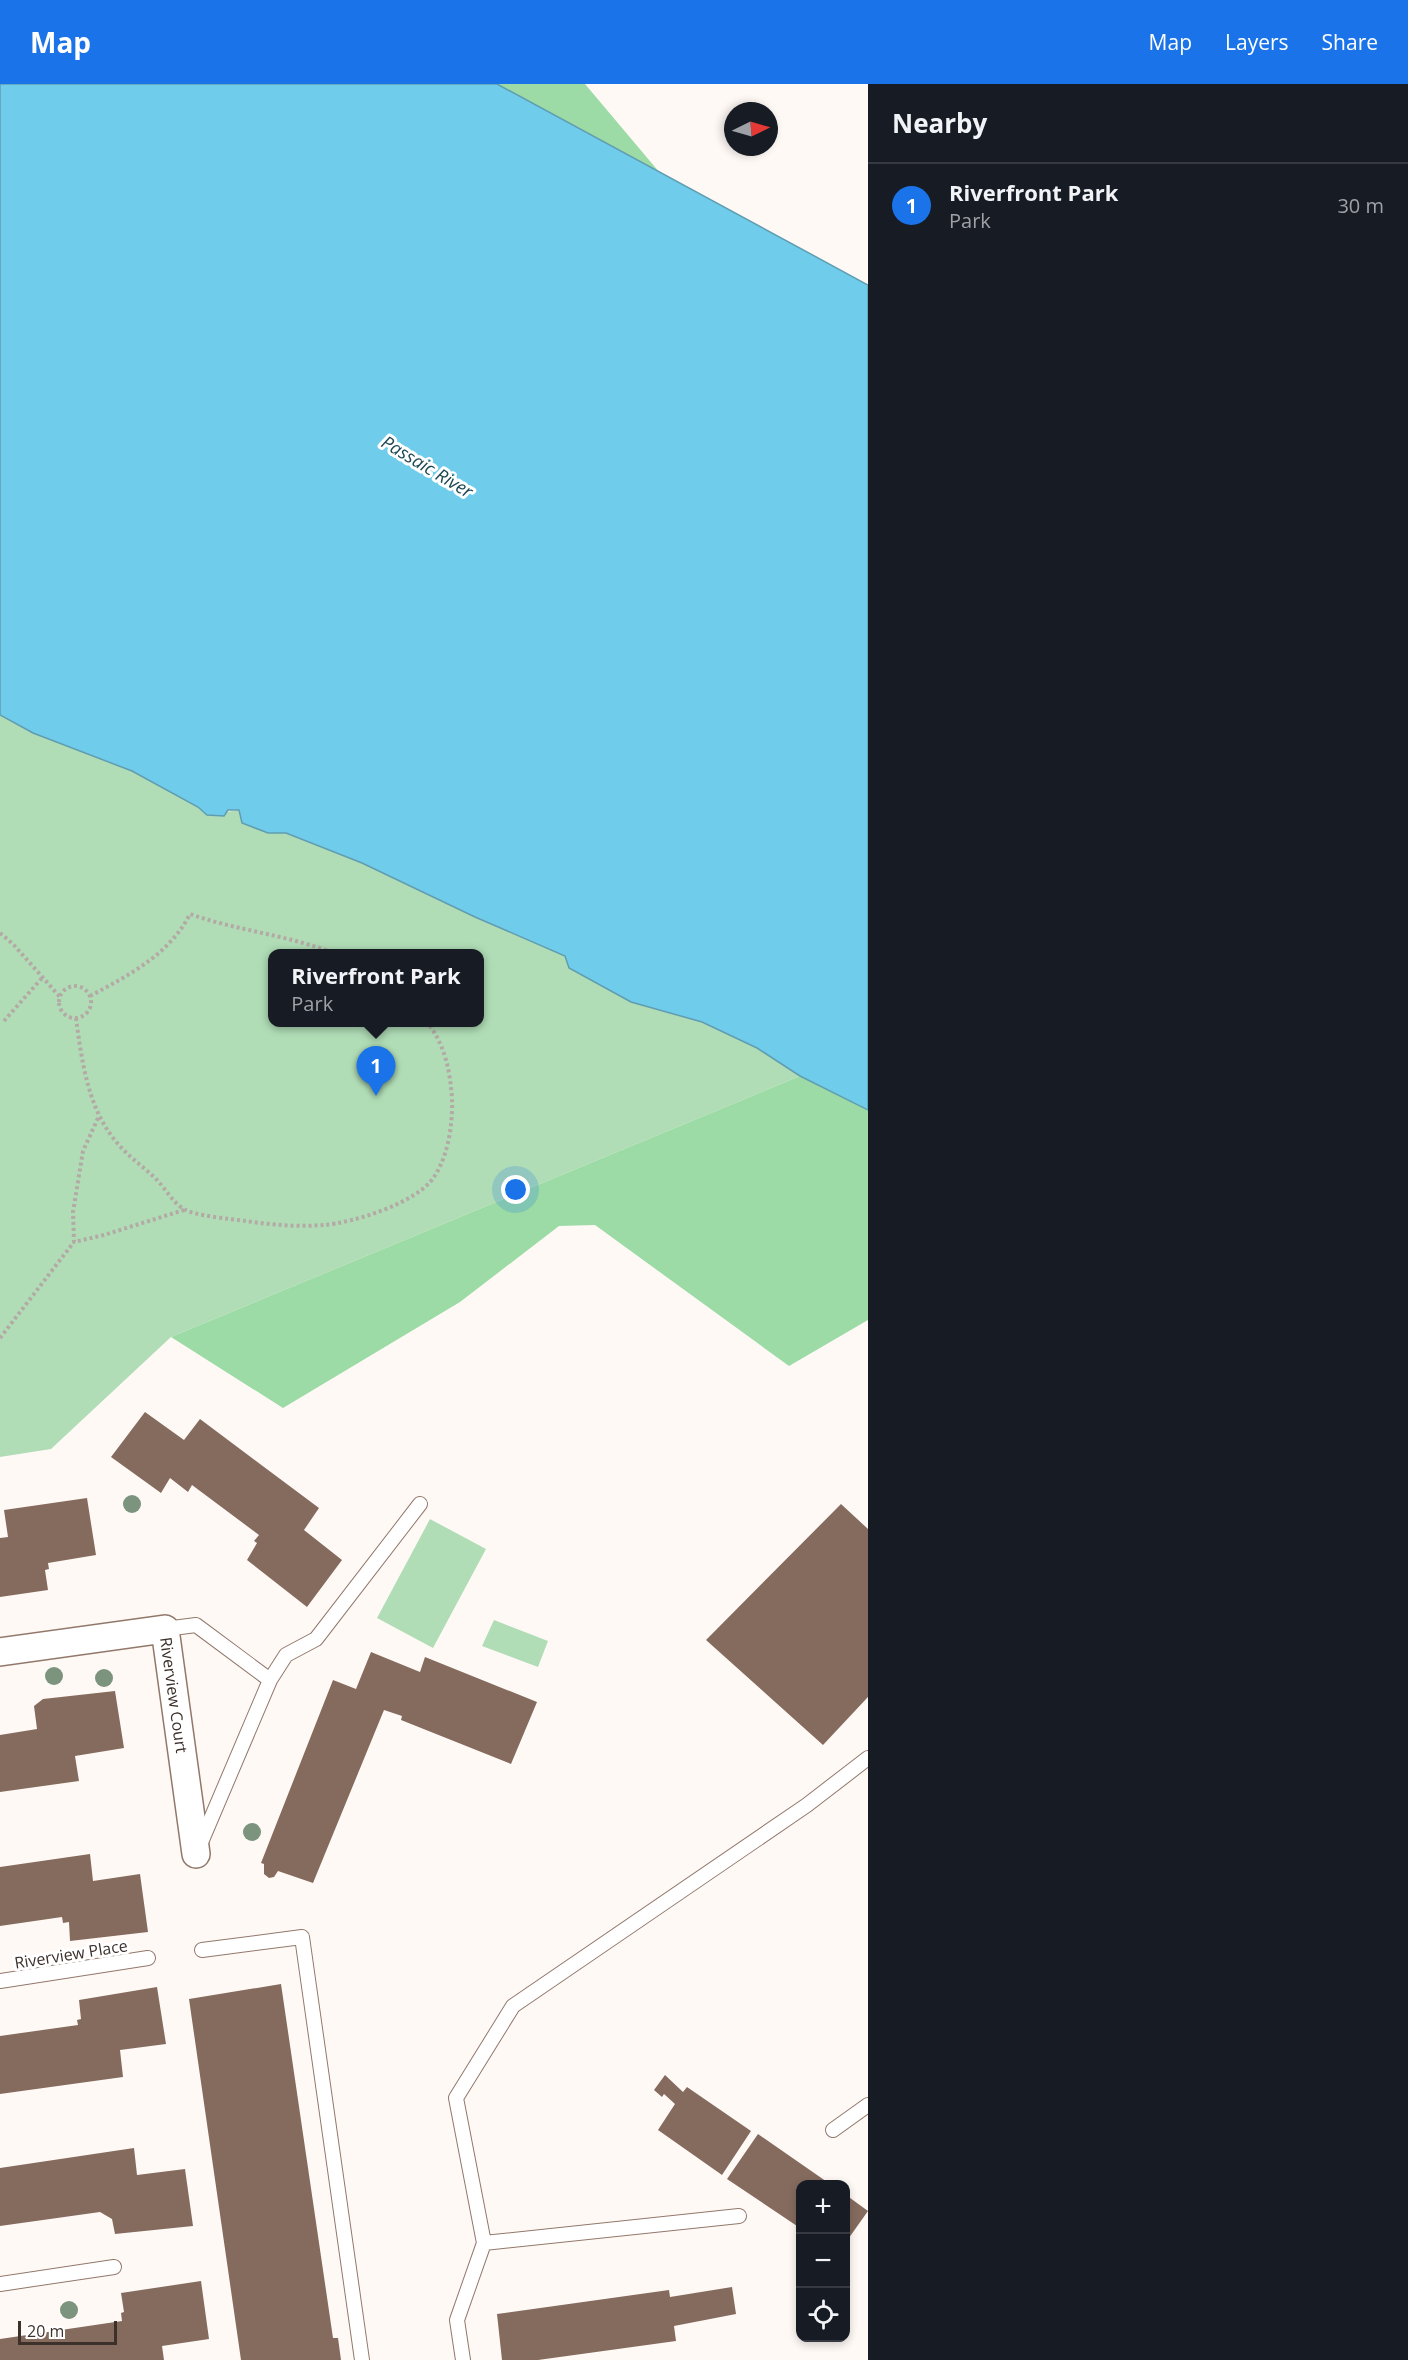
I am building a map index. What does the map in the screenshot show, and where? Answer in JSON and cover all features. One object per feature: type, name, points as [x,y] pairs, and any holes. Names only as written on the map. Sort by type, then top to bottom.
[{"type":"street","name":"Riverview Court","points":[[0,1652],[165,1629],[196,1854]]},
{"type":"lane","points":[[196,1854],[270,1680],[286,1655],[316,1639],[420,1504]]},
{"type":"lane","points":[[165,1629],[196,1625],[270,1680]]},
{"type":"lane","points":[[463,2360],[458,2320],[484,2243],[456,2098],[513,2006],[807,1805],[868,1758]]},
{"type":"lane","points":[[202,1950],[302,1937],[362,2360]]},
{"type":"lane","name":"Riverview Place","points":[[0,1981],[148,1958]]},
{"type":"lane","points":[[833,2130],[868,2105]]},
{"type":"lane","points":[[484,2243],[739,2216]]},
{"type":"lane","points":[[0,2284],[114,2267]]},
{"type":"path","points":[[90,996],[120,980],[160,953],[182,930],[190,914],[212,922],[312,944],[324,949]]},
{"type":"path","points":[[0,933],[13,944],[60,997]]},
{"type":"path","points":[[4,1021],[42,978]]},
{"type":"path","points":[[75,986],[86,990],[90,996],[89,1010],[76,1018],[63,1014],[59,1005],[60,997],[64,990],[75,986]]},
{"type":"path","points":[[76,1018],[83,1064],[99,1118],[119,1145],[184,1210]]},
{"type":"path","points":[[74,1242],[184,1210],[257,1223],[292,1226],[326,1225],[357,1218],[396,1204],[420,1192],[434,1178],[442,1161],[452,1109],[451,1076],[444,1050],[430,1027]]},
{"type":"path","points":[[0,1338],[74,1242],[74,1212],[83,1151],[99,1118]]},
{"type":"green space","points":[[497,84],[585,84],[660,173]]},
{"type":"green space","points":[[0,715],[33,733],[132,771],[198,807],[207,815],[239,810],[242,823],[268,833],[286,833],[362,863],[475,917],[565,956],[631,1002],[702,1022],[757,1048],[800,1076],[171,1337],[51,1449],[0,1457]]},
{"type":"green space","points":[[800,1076],[868,1110],[868,1320],[789,1366],[595,1225],[559,1226],[460,1302],[283,1408],[171,1337]]},
{"type":"green space","points":[[430,1519],[486,1549],[433,1648],[377,1618]]},
{"type":"green space","points":[[494,1620],[548,1641],[538,1667],[482,1646]]},
{"type":"water","name":"Passaic River","points":[[0,84],[497,84],[868,285],[868,1110],[800,1076],[757,1048],[702,1022],[631,1002],[569,968],[565,956],[475,917],[362,863],[286,833],[268,833],[242,823],[239,810],[228,810],[224,816],[207,815],[198,807],[132,771],[33,733],[0,715]]},
{"type":"building","points":[[145,1412],[184,1440],[200,1419],[319,1508],[304,1530],[342,1560],[307,1607],[247,1560],[257,1543],[254,1541],[259,1535],[192,1485],[188,1492],[170,1478],[161,1493],[111,1457]]},
{"type":"building","points":[[87,1498],[96,1555],[48,1563],[49,1569],[45,1570],[48,1590],[0,1597],[0,1538],[8,1537],[4,1510]]},
{"type":"building","points":[[841,1504],[868,1529],[868,1697],[823,1745],[706,1640]]},
{"type":"building","points":[[371,1652],[420,1672],[425,1657],[537,1702],[511,1764],[401,1720],[402,1716],[384,1710],[313,1883],[278,1871],[274,1877],[269,1878],[264,1874],[264,1864],[261,1863],[333,1680],[356,1689]]},
{"type":"building","points":[[115,1691],[124,1748],[75,1756],[79,1781],[0,1792],[0,1735],[37,1729],[34,1706],[43,1699]]},
{"type":"building","points":[[90,1854],[93,1881],[140,1874],[148,1932],[70,1941],[69,1922],[63,1923],[62,1917],[0,1926],[0,1867]]},
{"type":"building","points":[[281,1984],[333,2338],[338,2338],[341,2360],[241,2360],[189,1999]]},
{"type":"building","points":[[157,1987],[166,2044],[120,2050],[123,2077],[0,2094],[0,2036],[78,2025],[77,2020],[81,2019],[79,2000]]},
{"type":"building","points":[[665,2075],[683,2092],[687,2087],[751,2131],[722,2175],[658,2130],[675,2104],[664,2094],[662,2097],[654,2090]]},
{"type":"building","points":[[758,2134],[824,2180],[796,2180],[796,2225],[727,2179]]},
{"type":"building","points":[[134,2148],[137,2175],[185,2169],[193,2226],[115,2234],[112,2219],[100,2212],[0,2226],[0,2168]]},
{"type":"building","points":[[850,2198],[868,2211],[850,2236]]},
{"type":"building","points":[[201,2281],[209,2339],[162,2346],[164,2360],[0,2360],[0,2339],[122,2321],[121,2313],[124,2312],[121,2293]]},
{"type":"building","points":[[732,2287],[736,2314],[674,2326],[676,2341],[538,2360],[502,2360],[497,2314],[669,2290],[670,2297]]},
{"type":"place","name":"Riverfront Park","points":[[376,1096]]}]
